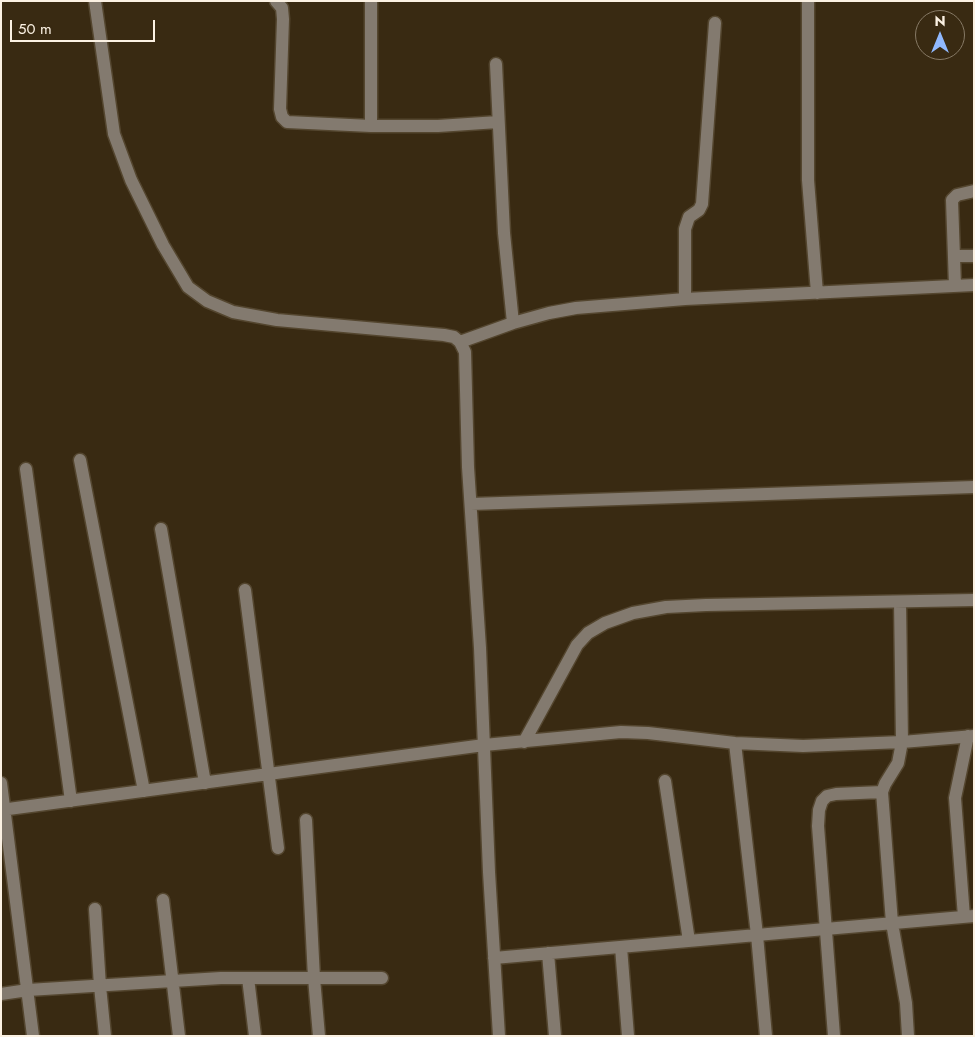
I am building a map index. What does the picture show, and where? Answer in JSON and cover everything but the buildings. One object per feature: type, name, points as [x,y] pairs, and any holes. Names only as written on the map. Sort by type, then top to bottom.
[{"type":"street","points":[[95,1],[114,134],[131,180],[159,237],[188,287],[207,301],[233,312],[277,320],[444,335],[454,337],[460,342],[465,352],[471,504],[499,1036]]},
{"type":"street","points":[[276,1],[282,8],[283,19],[280,110],[282,118],[287,122],[371,126],[438,126],[498,122]]},
{"type":"street","points":[[371,1],[371,126]]},
{"type":"street","points":[[808,1],[808,180],[817,293]]},
{"type":"street","points":[[685,299],[685,229],[689,217],[699,210],[702,204],[715,23]]},
{"type":"street","points":[[496,64],[504,233],[513,323]]},
{"type":"street","points":[[955,286],[952,200],[958,195],[974,191]]},
{"type":"street","points":[[954,256],[974,256]]},
{"type":"street","points":[[460,342],[513,323],[576,308],[685,299],[974,285]]},
{"type":"street","points":[[80,460],[144,791]]},
{"type":"street","points":[[26,469],[72,800]]},
{"type":"street","points":[[471,504],[974,487]]},
{"type":"street","points":[[161,529],[205,782]]},
{"type":"street","points":[[245,590],[278,848]]},
{"type":"street","points":[[524,742],[578,645],[588,633],[605,623],[633,613],[666,607],[974,600]]},
{"type":"street","points":[[900,602],[902,742],[898,763],[884,784],[882,792],[892,923],[906,1003],[908,1036]]},
{"type":"street","points":[[4,810],[484,745],[621,732],[648,733],[735,743],[803,746],[902,742],[971,736],[955,798],[969,917],[494,958]]},
{"type":"street","points":[[735,743],[757,935],[766,1036]]},
{"type":"street","points":[[665,781],[689,941]]},
{"type":"street","points":[[1,783],[33,1036]]},
{"type":"street","points":[[834,1036],[818,826],[819,810],[822,801],[828,796],[882,792]]},
{"type":"street","points":[[306,820],[314,978],[319,1036]]},
{"type":"street","points":[[163,900],[179,1036]]},
{"type":"street","points":[[95,909],[104,1036]]},
{"type":"street","points":[[621,947],[628,1036]]},
{"type":"street","points":[[548,953],[555,1036]]},
{"type":"street","points":[[1,994],[28,990],[248,978],[382,978]]},
{"type":"street","points":[[248,978],[255,1036]]}]
